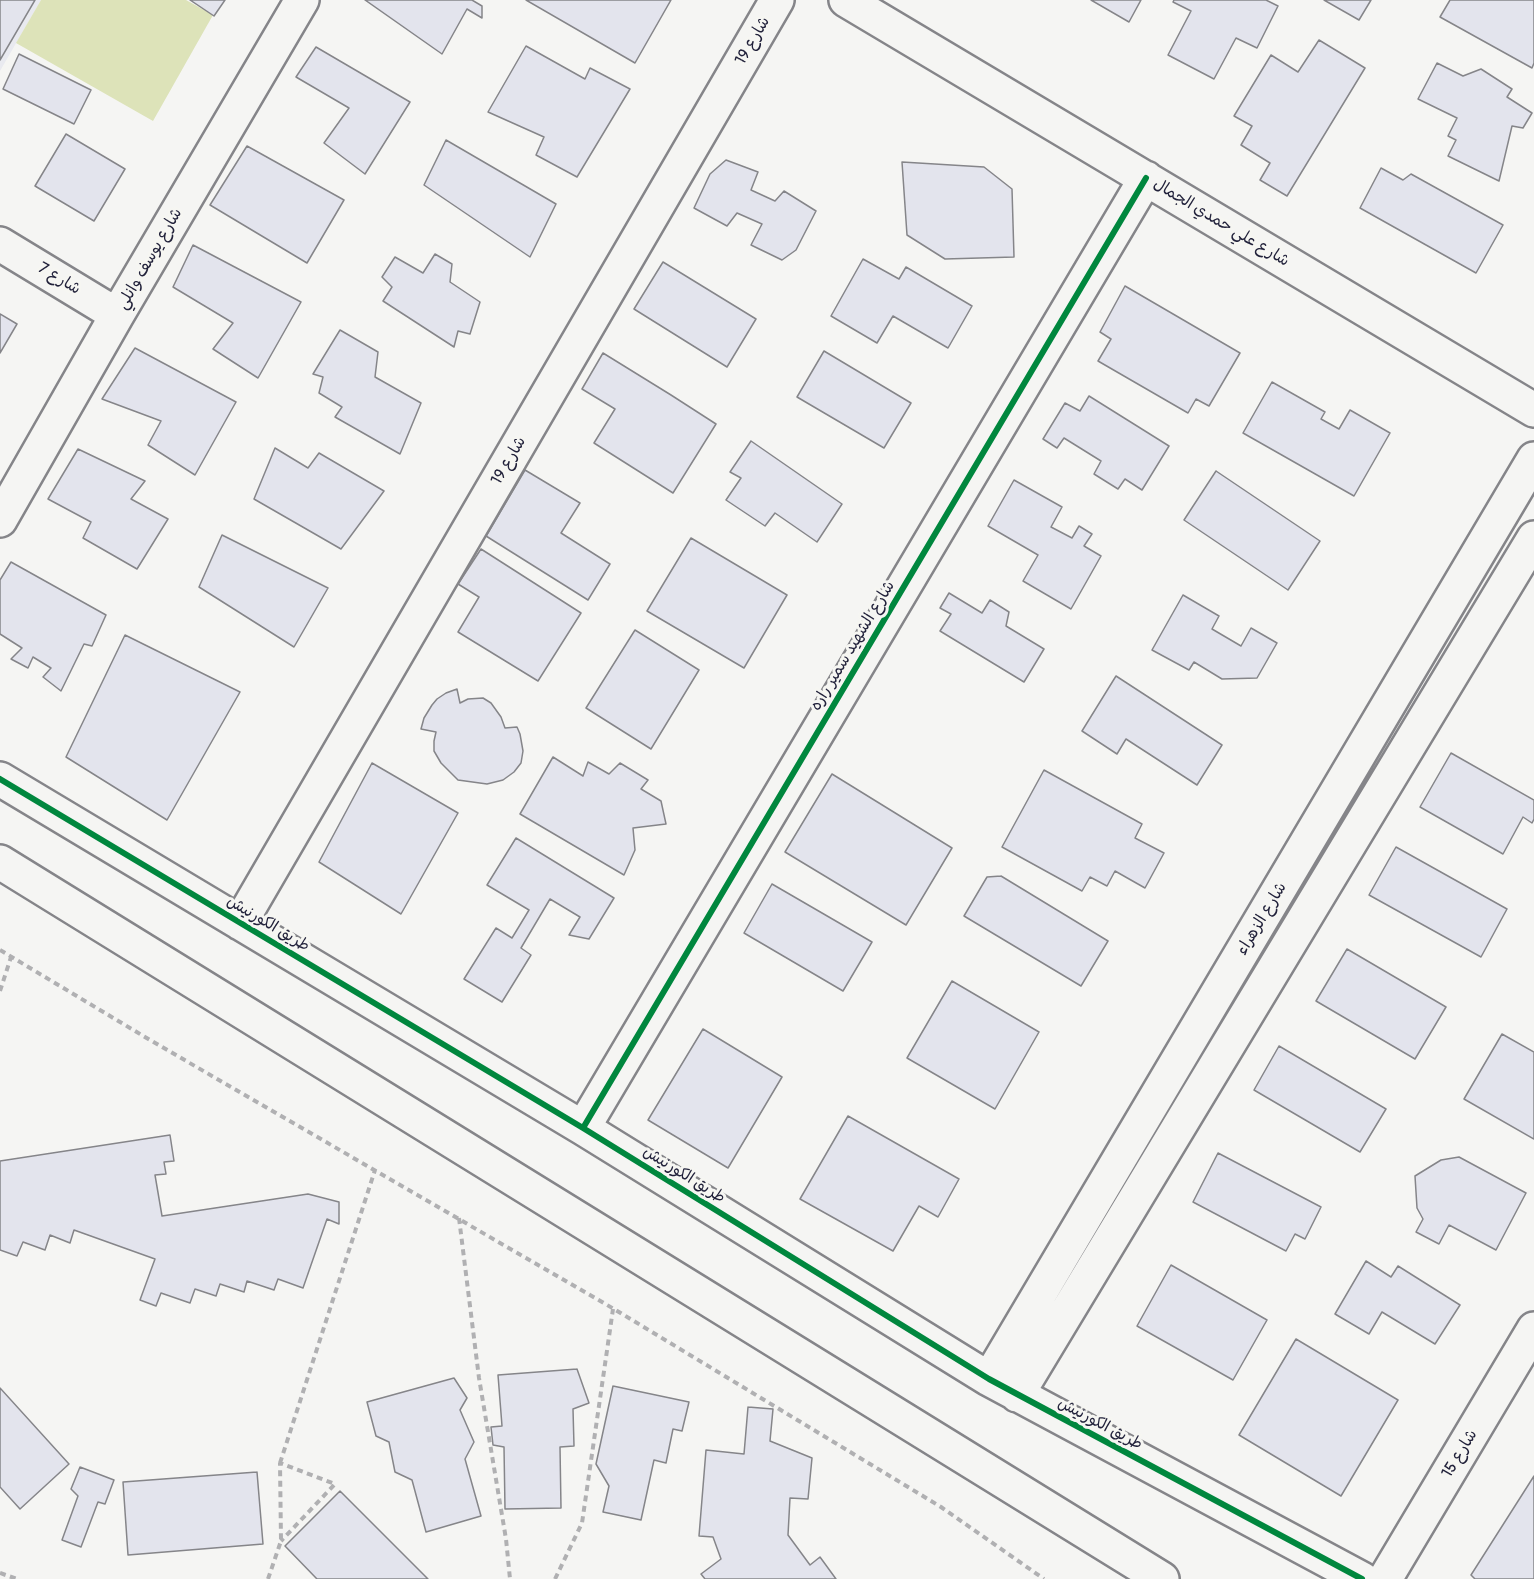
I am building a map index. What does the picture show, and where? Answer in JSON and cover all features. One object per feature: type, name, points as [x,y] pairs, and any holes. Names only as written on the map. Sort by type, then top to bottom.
[{"type":"street","name":"شارع يوسف وانلي","points":[[0,520],[302,0]]},
{"type":"street","name":"شارع 19","points":[[240,923],[777,0]]},
{"type":"street","name":"شارع علي حمدي الجمال","points":[[846,0],[1534,410]]},
{"type":"street","name":"شارع الشهيد سمير راره","points":[[583,1128],[1146,178]]},
{"type":"street","name":"شارع 7","points":[[0,244],[117,315]]},
{"type":"street","name":"شارع الزهراء","points":[[989,1379],[1534,459]]},
{"type":"street","points":[[1017,1395],[1534,538]]},
{"type":"street","name":"طريق الكورنيش","points":[[0,779],[583,1128],[989,1379],[1362,1579]]},
{"type":"street","points":[[0,862],[1162,1579]]},
{"type":"street","name":"شارع 15","points":[[1385,1579],[1534,1329]]},
{"type":"path","points":[[0,950],[141,1035],[614,1309],[941,1507],[1044,1579]]},
{"type":"path","points":[[0,991],[11,957]]},
{"type":"path","points":[[268,1579],[281,1541],[280,1463],[375,1170]]},
{"type":"path","points":[[459,1218],[479,1378],[506,1539],[510,1579]]},
{"type":"path","points":[[555,1579],[582,1523],[614,1309]]},
{"type":"path","points":[[280,1463],[334,1484],[281,1541]]},
{"type":"path","points":[[0,1573],[17,1579]]},
{"type":"shaded area","points":[[0,0],[41,0],[0,71]]},
{"type":"green space","points":[[41,0],[186,0],[213,15],[153,121],[16,43]]},
{"type":"building","points":[[0,0],[35,0],[0,60]]},
{"type":"building","points":[[190,0],[225,0],[214,16]]},
{"type":"building","points":[[365,0],[472,0],[482,6],[482,18],[467,9],[442,54]]},
{"type":"building","points":[[526,0],[671,0],[635,63]]},
{"type":"building","points":[[1091,0],[1141,0],[1129,22]]},
{"type":"building","points":[[1174,0],[1266,0],[1278,6],[1257,48],[1236,38],[1214,79],[1168,55],[1191,11],[1173,2]]},
{"type":"building","points":[[1324,0],[1371,0],[1359,20]]},
{"type":"building","points":[[1450,0],[1534,0],[1534,63],[1532,68],[1440,17]]},
{"type":"building","points":[[1319,40],[1365,68],[1287,196],[1260,180],[1270,163],[1241,145],[1252,126],[1234,116],[1271,55],[1298,72]]},
{"type":"building","points":[[526,46],[585,79],[590,68],[630,89],[577,177],[536,155],[544,137],[488,112]]},
{"type":"building","points":[[316,47],[410,102],[365,174],[324,143],[349,108],[296,77]]},
{"type":"building","points":[[19,54],[91,90],[74,124],[3,89]]},
{"type":"building","points":[[1437,63],[1463,76],[1481,69],[1512,89],[1507,97],[1532,113],[1523,128],[1512,126],[1499,181],[1448,156],[1456,140],[1448,136],[1457,118],[1418,99]]},
{"type":"building","points":[[66,134],[125,169],[94,221],[35,186]]},
{"type":"building","points":[[446,140],[556,204],[530,257],[424,185]]},
{"type":"building","points":[[247,146],[344,200],[307,263],[210,205]]},
{"type":"building","points":[[726,160],[758,172],[751,190],[775,201],[784,191],[816,211],[796,250],[782,260],[751,245],[762,224],[737,213],[727,226],[694,208],[710,174]]},
{"type":"building","points":[[902,162],[984,167],[1012,189],[1014,257],[945,259],[907,235]]},
{"type":"building","points":[[1381,168],[1403,180],[1411,174],[1503,225],[1476,273],[1360,208]]},
{"type":"building","points":[[193,245],[301,302],[258,378],[213,349],[233,323],[173,287]]},
{"type":"building","points":[[435,254],[452,264],[450,282],[480,302],[470,334],[458,331],[454,347],[383,301],[392,287],[382,277],[395,257],[423,273]]},
{"type":"building","points":[[863,259],[899,279],[906,267],[972,306],[948,348],[893,316],[877,343],[831,316]]},
{"type":"building","points":[[663,262],[756,319],[727,367],[634,309]]},
{"type":"building","points":[[1125,286],[1240,353],[1209,406],[1196,399],[1188,413],[1098,361],[1111,339],[1100,332]]},
{"type":"building","points":[[0,314],[17,324],[0,353]]},
{"type":"building","points":[[340,330],[378,352],[375,377],[421,403],[400,454],[335,417],[342,407],[319,393],[323,377],[313,374]]},
{"type":"building","points":[[135,348],[236,402],[195,475],[148,445],[161,421],[102,399]]},
{"type":"building","points":[[824,351],[911,403],[884,448],[797,397]]},
{"type":"building","points":[[603,353],[716,424],[673,493],[594,443],[615,409],[582,389]]},
{"type":"building","points":[[1272,382],[1325,412],[1321,419],[1339,429],[1350,410],[1390,433],[1354,496],[1243,433]]},
{"type":"building","points":[[1089,396],[1169,446],[1142,490],[1125,479],[1118,489],[1094,474],[1101,461],[1064,438],[1057,448],[1043,439],[1065,403],[1080,411]]},
{"type":"building","points":[[751,441],[842,504],[817,542],[775,513],[765,526],[726,500],[741,478],[730,472]]},
{"type":"building","points":[[275,448],[308,468],[319,453],[384,491],[341,549],[254,499]]},
{"type":"building","points":[[78,449],[145,481],[131,499],[168,519],[137,569],[83,538],[91,522],[48,499]]},
{"type":"building","points":[[525,470],[580,503],[561,533],[610,564],[588,600],[486,536]]},
{"type":"building","points":[[1216,471],[1320,541],[1288,590],[1184,520]]},
{"type":"building","points":[[1014,480],[1062,507],[1051,527],[1072,538],[1079,526],[1092,534],[1084,546],[1101,556],[1071,609],[1023,581],[1038,555],[988,526]]},
{"type":"building","points":[[222,535],[328,588],[294,647],[199,587]]},
{"type":"building","points":[[691,538],[787,595],[744,668],[647,611]]},
{"type":"building","points":[[481,549],[581,613],[538,681],[458,632],[479,597],[458,584]]},
{"type":"building","points":[[11,562],[106,615],[92,646],[84,644],[61,691],[43,677],[51,668],[33,657],[28,668],[11,659],[22,648],[0,634],[0,580]]},
{"type":"building","points":[[949,593],[982,613],[990,600],[1009,612],[1006,626],[1044,649],[1024,682],[940,631],[951,614],[940,608]]},
{"type":"building","points":[[1183,595],[1219,616],[1212,629],[1241,646],[1251,628],[1277,643],[1257,678],[1222,679],[1194,662],[1189,670],[1152,650]]},
{"type":"building","points":[[635,630],[699,670],[651,749],[586,708]]},
{"type":"building","points":[[125,635],[240,692],[167,820],[66,757]]},
{"type":"building","points":[[1116,676],[1222,745],[1197,785],[1126,739],[1117,754],[1082,731]]},
{"type":"building","points":[[457,689],[460,703],[468,699],[483,698],[491,703],[501,717],[505,728],[517,727],[523,751],[521,763],[503,780],[487,784],[458,780],[441,763],[434,751],[436,732],[421,729],[424,718],[437,699]]},
{"type":"building","points":[[1451,753],[1534,800],[1532,823],[1523,817],[1503,854],[1420,807]]},
{"type":"building","points":[[553,757],[583,776],[588,762],[609,774],[620,763],[648,780],[641,789],[661,801],[666,824],[633,828],[635,850],[624,875],[520,814]]},
{"type":"building","points":[[372,763],[458,813],[401,914],[319,862]]},
{"type":"building","points":[[1044,770],[1142,824],[1135,838],[1164,853],[1145,888],[1115,871],[1107,886],[1090,877],[1082,891],[1002,847]]},
{"type":"building","points":[[832,774],[952,848],[906,925],[785,852]]},
{"type":"building","points":[[516,838],[614,898],[589,939],[569,935],[580,917],[550,899],[521,948],[531,955],[502,1002],[464,979],[496,928],[512,938],[529,910],[487,885]]},
{"type":"building","points":[[1396,847],[1507,909],[1481,957],[1369,895]]},
{"type":"building","points":[[1001,876],[1108,941],[1081,986],[964,916],[987,877]]},
{"type":"building","points":[[772,884],[872,942],[843,991],[744,933]]},
{"type":"building","points":[[1347,949],[1446,1007],[1415,1059],[1316,1001]]},
{"type":"building","points":[[952,981],[1039,1032],[995,1109],[907,1058]]},
{"type":"building","points":[[703,1029],[782,1077],[728,1168],[648,1120]]},
{"type":"building","points":[[1502,1034],[1534,1052],[1534,1139],[1464,1099]]},
{"type":"building","points":[[1279,1046],[1386,1109],[1360,1152],[1254,1090]]},
{"type":"building","points":[[848,1116],[959,1179],[938,1217],[919,1206],[893,1251],[800,1199]]},
{"type":"building","points":[[170,1135],[174,1161],[164,1162],[166,1174],[155,1175],[162,1216],[308,1194],[339,1202],[339,1224],[327,1219],[303,1288],[278,1279],[274,1290],[247,1281],[244,1292],[220,1284],[216,1296],[195,1289],[190,1303],[161,1293],[156,1306],[140,1300],[155,1259],[74,1230],[70,1243],[50,1235],[45,1250],[23,1242],[17,1256],[0,1250],[0,1161]]},
{"type":"building","points":[[1218,1153],[1321,1207],[1305,1239],[1295,1234],[1286,1251],[1193,1202]]},
{"type":"building","points":[[1459,1157],[1526,1193],[1496,1250],[1449,1225],[1439,1244],[1416,1232],[1423,1219],[1417,1208],[1415,1176],[1441,1160]]},
{"type":"building","points":[[1366,1261],[1391,1277],[1398,1266],[1460,1305],[1435,1344],[1382,1312],[1369,1334],[1335,1314]]},
{"type":"building","points":[[1171,1265],[1267,1320],[1233,1380],[1137,1326]]},
{"type":"building","points":[[1296,1339],[1398,1400],[1341,1496],[1239,1435]]},
{"type":"building","points":[[577,1369],[589,1403],[573,1409],[574,1446],[560,1447],[561,1508],[505,1509],[504,1447],[493,1445],[491,1427],[502,1426],[498,1375]]},
{"type":"building","points":[[454,1378],[467,1398],[460,1410],[474,1442],[465,1459],[481,1516],[426,1532],[412,1480],[395,1472],[389,1442],[376,1436],[367,1402]]},
{"type":"building","points":[[613,1386],[689,1402],[682,1431],[673,1429],[666,1463],[654,1460],[641,1520],[603,1512],[609,1486],[596,1464]]},
{"type":"building","points":[[0,1388],[69,1464],[20,1509],[0,1487]]},
{"type":"building","points":[[748,1407],[773,1409],[770,1441],[812,1458],[808,1499],[790,1498],[788,1535],[810,1565],[820,1557],[836,1579],[705,1579],[701,1574],[721,1559],[713,1537],[699,1536],[706,1450],[744,1454]]},
{"type":"building","points":[[80,1467],[114,1480],[105,1504],[98,1502],[81,1547],[62,1540],[78,1496],[71,1489]]},
{"type":"building","points":[[257,1472],[263,1544],[128,1555],[123,1482]]},
{"type":"building","points":[[1534,1476],[1534,1579],[1475,1579],[1471,1575]]},
{"type":"building","points":[[340,1491],[428,1579],[317,1579],[285,1546]]},
{"type":"cycle path","points":[[583,1128],[1146,178]]},
{"type":"cycle path","points":[[0,779],[583,1128],[989,1379],[1362,1579]]}]
